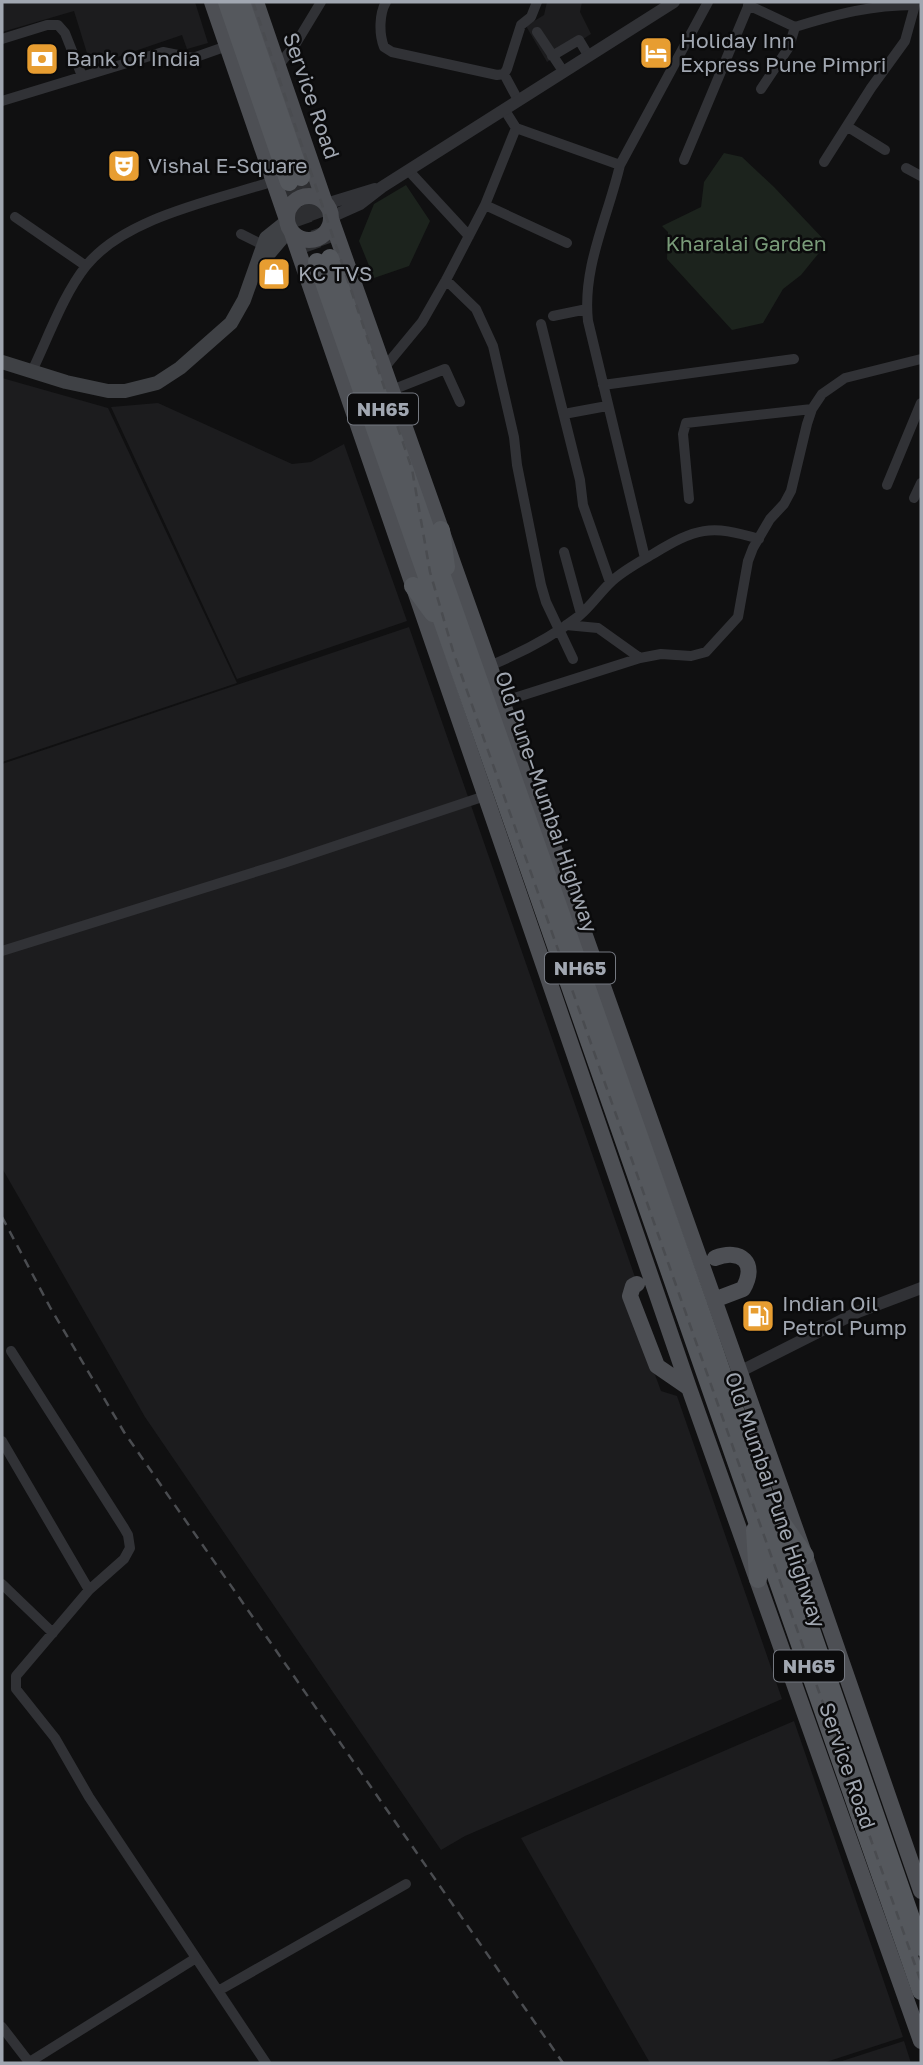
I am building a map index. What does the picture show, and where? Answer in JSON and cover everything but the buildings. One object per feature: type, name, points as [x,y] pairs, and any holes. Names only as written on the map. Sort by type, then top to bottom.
[{"type":"highway","points":[[227,2],[288,180]]},
{"type":"highway","points":[[241,2],[288,180]]},
{"type":"highway","name":"NH65","points":[[444,628],[323,260],[450,598]]},
{"type":"highway","points":[[441,530],[450,598]]},
{"type":"highway","points":[[414,586],[444,628]]},
{"type":"highway","name":"Old Pune–Mumbai Highway","points":[[450,598],[703,1340]]},
{"type":"highway","name":"Old Pune–Mumbai Highway","points":[[444,628],[703,1340]]},
{"type":"highway","name":"Old Mumbai Pune Highway","points":[[703,1340],[921,1991]]},
{"type":"highway","points":[[760,1505],[805,1556]]},
{"type":"highway","points":[[758,1579],[760,1505]]},
{"type":"highway","name":"Old Mumbai Pune Highway","points":[[760,1505],[921,1947]]},
{"type":"main road","points":[[212,2],[227,46],[288,180],[288,225],[303,240],[316,239],[327,232],[329,211],[314,196],[301,197],[290,205],[288,225],[257,267]]},
{"type":"main road","name":"Service Road","points":[[256,2],[921,1891]]},
{"type":"main road","points":[[2,362],[66,382],[108,391],[157,383],[180,368],[230,323],[239,312],[263,246],[271,232],[288,225]]},
{"type":"main road","name":"Service Road","points":[[288,225],[690,1388],[921,2041]]},
{"type":"main road","points":[[714,1300],[743,1289],[749,1274],[746,1261],[740,1256],[733,1254],[715,1258]]},
{"type":"main road","points":[[637,1284],[633,1286],[630,1296],[657,1366],[690,1388]]},
{"type":"street","points":[[278,66],[295,45],[321,2]]},
{"type":"street","points":[[386,2],[382,8],[380,37],[384,47],[392,52],[498,75],[504,74],[508,69],[521,24],[531,17],[537,2]]},
{"type":"street","points":[[329,211],[360,204],[504,108],[674,2]]},
{"type":"street","points":[[645,558],[607,405],[587,309],[590,267],[620,164],[708,2]]},
{"type":"street","points":[[684,160],[749,3],[795,27],[843,12],[880,5],[916,3],[905,41],[871,88],[824,162]]},
{"type":"street","points":[[2,39],[47,24],[58,25],[65,33],[82,76]]},
{"type":"street","points":[[761,89],[789,47],[795,27]]},
{"type":"street","points":[[537,32],[562,71]]},
{"type":"street","points":[[552,56],[579,40],[588,55]]},
{"type":"street","points":[[2,101],[163,52],[194,58],[227,46]]},
{"type":"street","points":[[504,74],[518,100]]},
{"type":"street","points":[[504,108],[516,128],[620,164]]},
{"type":"street","points":[[848,127],[886,150]]},
{"type":"street","points":[[384,368],[422,322],[446,279],[485,205],[516,128]]},
{"type":"street","points":[[906,168],[921,176]]},
{"type":"street","points":[[409,171],[469,236]]},
{"type":"street","points":[[32,371],[76,279],[86,266],[115,240],[149,221],[288,180]]},
{"type":"street","points":[[485,205],[567,243]]},
{"type":"street","points":[[15,217],[86,266]]},
{"type":"street","points":[[241,234],[263,246]]},
{"type":"street","points":[[446,279],[476,309],[492,346],[504,390],[541,584],[546,602],[563,627],[573,659]]},
{"type":"street","points":[[553,316],[587,309]]},
{"type":"street","points":[[541,324],[580,480],[583,505],[610,582]]},
{"type":"street","points":[[502,702],[640,658],[660,654],[691,656],[706,652],[738,617],[748,561],[770,519],[791,492],[807,424],[812,409],[822,394],[845,377],[920,356]]},
{"type":"street","points":[[603,385],[794,359]]},
{"type":"street","points":[[392,390],[445,369],[460,402]]},
{"type":"street","points":[[887,485],[921,403]]},
{"type":"street","points":[[564,415],[607,405]]},
{"type":"street","points":[[690,499],[683,434],[686,423],[812,409]]},
{"type":"street","points":[[914,498],[921,483]]},
{"type":"street","points":[[489,666],[513,657],[563,627],[581,614],[610,582],[680,537],[703,530],[732,531],[759,540]]},
{"type":"street","points":[[564,552],[581,614]]},
{"type":"street","points":[[563,627],[597,628],[640,658]]},
{"type":"street","points":[[2,951],[284,863],[485,796]]},
{"type":"street","points":[[740,1372],[858,1312],[921,1288]]},
{"type":"street","points":[[11,1351],[128,1535],[130,1548],[89,1590],[16,1676],[16,1689],[55,1738],[89,1797],[266,2063]]},
{"type":"street","points":[[2,1441],[89,1590]]},
{"type":"street","points":[[2,1584],[53,1633]]},
{"type":"street","points":[[218,1991],[406,1884]]},
{"type":"street","points":[[2,2027],[29,2063],[196,1958]]},
{"type":"shaded area","points":[[2,2],[195,2],[208,43],[187,49],[182,35],[91,66],[74,11],[2,32]]},
{"type":"shaded area","points":[[547,2],[582,2],[580,12],[591,34],[547,62],[526,26],[544,15]]},
{"type":"shaded area","points":[[2,378],[108,408],[237,683],[2,762]]},
{"type":"shaded area","points":[[158,403],[292,464],[311,462],[344,444],[407,621],[237,679],[111,407]]},
{"type":"shaded area","points":[[409,627],[636,1280],[625,1294],[661,1391],[677,1396],[782,1699],[465,1836],[441,1850],[145,1417],[2,1168],[2,764]]},
{"type":"shaded area","points":[[794,1721],[903,2037],[823,2063],[650,2063],[521,1838]]},
{"type":"shaded area","points":[[904,2041],[911,2063],[836,2063]]},
{"type":"green space","name":"Kharalai Garden","points":[[724,153],[742,157],[827,243],[801,275],[783,289],[763,323],[732,330],[667,259],[668,232],[662,226],[701,207],[704,182]]},
{"type":"green space","points":[[406,185],[430,221],[409,266],[374,278],[359,241],[374,204]]},
{"type":"tunnel","points":[[301,177],[330,258]]},
{"type":"tunnel","points":[[289,182],[317,262]]},
{"type":"railway","points":[[253,2],[412,469],[430,572],[453,651],[921,1982]]},
{"type":"railway","points":[[2,1217],[51,1309],[124,1432],[563,2063]]},
{"type":"place","name":"Holiday Inn Express Pune Pimpri","points":[[656,53]]},
{"type":"place","name":"Bank Of India","points":[[42,59]]},
{"type":"place","name":"Vishal E-Square","points":[[124,166]]},
{"type":"place","name":"KC TVS","points":[[274,274]]},
{"type":"place","name":"Indian Oil Petrol Pump","points":[[758,1316]]}]
